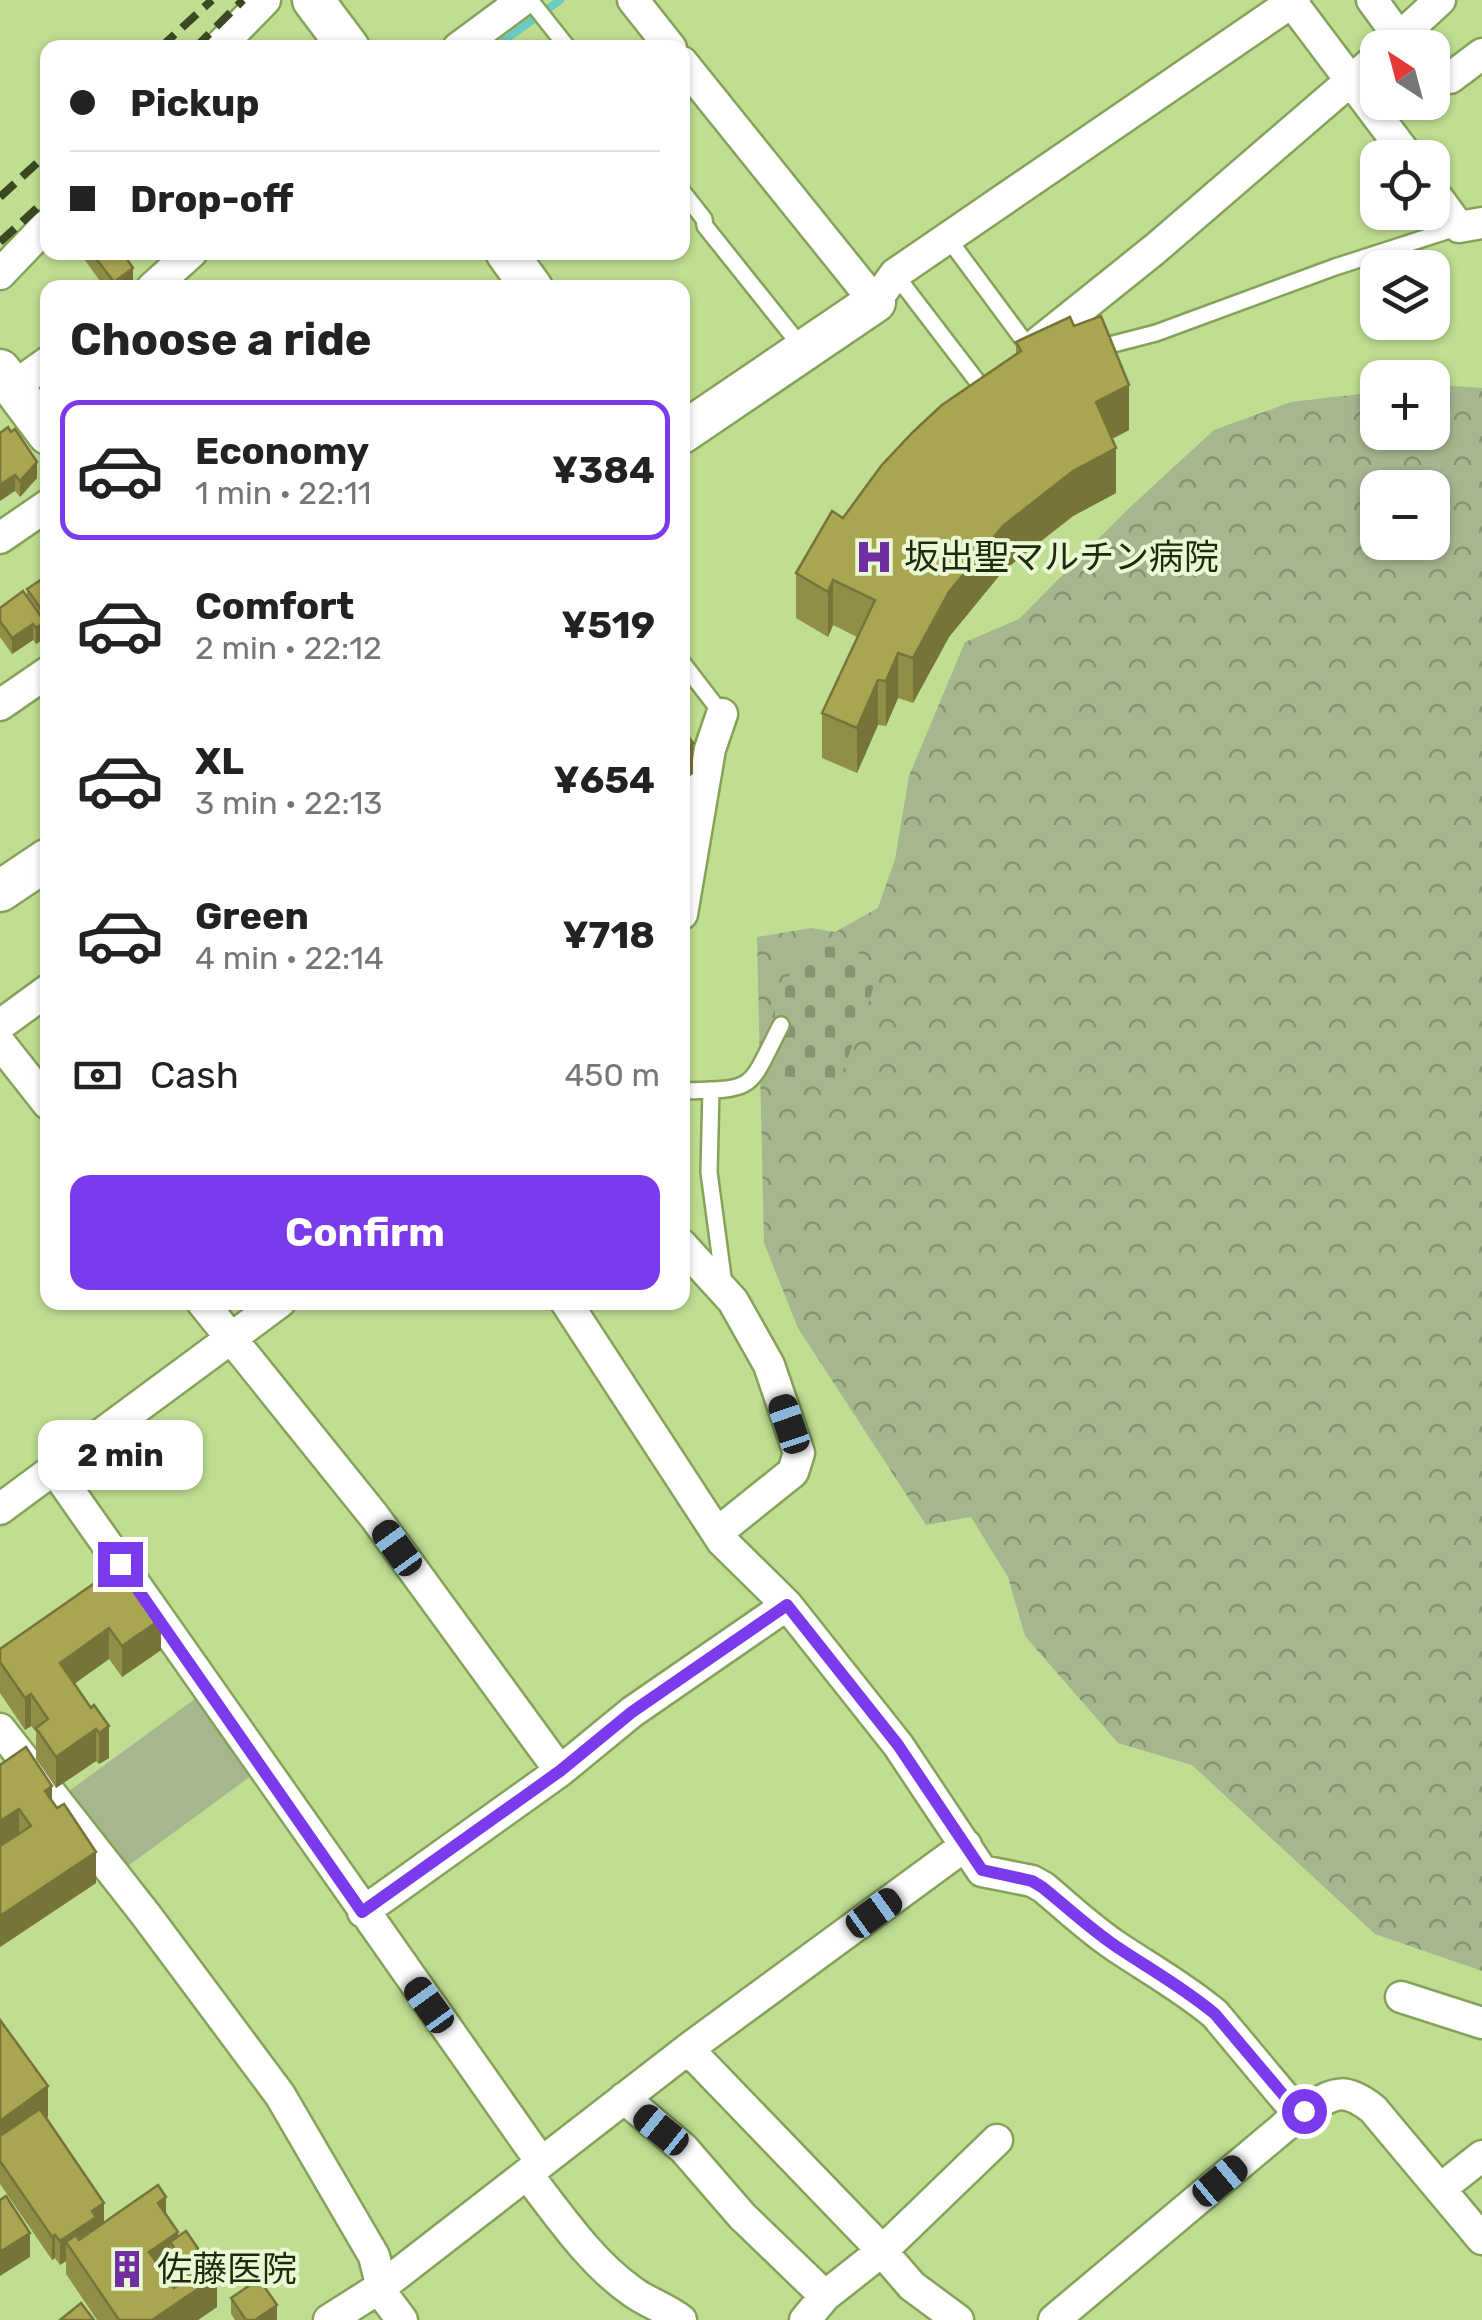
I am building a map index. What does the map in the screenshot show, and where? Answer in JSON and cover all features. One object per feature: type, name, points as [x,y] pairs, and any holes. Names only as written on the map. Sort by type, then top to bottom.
[{"type":"street","points":[[226,40],[265,0]]},
{"type":"street","points":[[313,0],[343,40]]},
{"type":"street","points":[[634,0],[665,40]]},
{"type":"street","points":[[1372,0],[1385,30]]},
{"type":"street","points":[[1410,30],[1440,0]]},
{"type":"street","points":[[690,428],[804,350],[947,238],[1292,1],[1395,140]]},
{"type":"street","points":[[473,40],[534,7]]},
{"type":"street","points":[[1450,78],[1482,54]]},
{"type":"street","points":[[690,71],[885,288]]},
{"type":"street","points":[[983,389],[1155,249],[1360,72]]},
{"type":"street","points":[[1450,206],[1471,225]]},
{"type":"street","points":[[0,274],[40,232]]},
{"type":"street","points":[[161,280],[183,260]]},
{"type":"street","points":[[40,365],[7,378],[40,423]]},
{"type":"street","points":[[0,538],[40,510]]},
{"type":"street","points":[[0,705],[40,678]]},
{"type":"street","points":[[690,867],[710,749],[722,714]]},
{"type":"street","points":[[0,1025],[40,996]]},
{"type":"street","points":[[0,1043],[40,1094]]},
{"type":"street","points":[[690,1254],[726,1293],[769,1366],[799,1454],[793,1472],[718,1534]]},
{"type":"street","points":[[208,1310],[374,1516],[560,1771]]},
{"type":"street","points":[[0,1509],[269,1310]]},
{"type":"street","points":[[571,1310],[730,1551],[787,1605],[898,1745],[985,1873],[1032,1881],[1118,1948],[1149,1964],[1201,2002],[1286,2098],[1304,2111]]},
{"type":"street","points":[[54,1468],[362,1912],[578,2240],[635,2294],[680,2320]]},
{"type":"street","points":[[362,1912],[560,1771],[632,1712],[787,1605]]},
{"type":"street","points":[[0,1729],[280,2095],[374,2256],[380,2287],[402,2320]]},
{"type":"street","points":[[329,2320],[380,2287],[688,2048],[966,1845]]},
{"type":"street","points":[[1401,1997],[1482,2023]]},
{"type":"street","points":[[688,2048],[912,2286],[958,2320]]},
{"type":"street","points":[[1054,2320],[1304,2111],[1342,2092],[1358,2096],[1373,2108],[1482,2239]]},
{"type":"street","points":[[624,2098],[684,2149],[742,2216],[825,2296]]},
{"type":"street","points":[[805,2320],[825,2296],[882,2251],[997,2140]]},
{"type":"street","points":[[1440,2188],[1482,2156]]},
{"type":"lane","points":[[534,7],[561,40]]},
{"type":"lane","points":[[690,201],[804,350]]},
{"type":"lane","points":[[947,238],[1030,349],[1071,353],[1156,333],[1335,267],[1471,225]]},
{"type":"lane","points":[[885,288],[983,389]]},
{"type":"lane","points":[[690,672],[722,714]]},
{"type":"lane","points":[[690,1091],[732,1090],[752,1082],[781,1024]]},
{"type":"lane","points":[[712,1090],[710,1172],[726,1293]]},
{"type":"green space","points":[[1450,386],[1482,388],[1482,1971],[1375,1934],[1192,1765],[1118,1743],[1025,1636],[1008,1577],[971,1517],[926,1525],[798,1328],[764,1243],[757,937],[811,928],[835,932],[878,908],[895,859],[909,776],[965,642],[1019,619],[1127,510],[1214,430],[1291,402],[1360,394],[1360,450],[1450,450]]},
{"type":"green space","points":[[803,944],[852,949],[878,966],[871,996],[839,1081],[748,1073]]},
{"type":"green space","points":[[199,1696],[255,1773],[117,1874],[61,1797]]},
{"type":"building","points":[[97,260],[128,260],[133,268],[112,280]]},
{"type":"building","points":[[1101,316],[1129,385],[1096,402],[1116,448],[1073,471],[1003,526],[949,592],[913,658],[898,653],[886,681],[878,680],[857,728],[822,713],[875,600],[833,580],[828,592],[796,573],[832,511],[843,518],[881,466],[913,432],[942,405],[1021,351],[1016,342],[1070,317],[1074,326]]},
{"type":"building","points":[[8,427],[11,432],[15,429],[37,462],[20,481],[15,475],[0,485],[0,433]]},
{"type":"building","points":[[40,580],[40,607],[27,589]]},
{"type":"building","points":[[23,591],[40,615],[40,625],[36,628],[33,624],[12,638],[0,621],[0,608]]},
{"type":"building","points":[[122,1564],[135,1582],[138,1580],[161,1619],[122,1646],[109,1628],[60,1663],[91,1708],[94,1705],[109,1726],[99,1733],[96,1729],[56,1757],[36,1728],[48,1719],[31,1694],[25,1698],[0,1662],[0,1649]]},
{"type":"building","points":[[26,1747],[52,1786],[45,1791],[57,1808],[64,1804],[96,1852],[0,1916],[0,1846],[31,1826],[19,1809],[0,1821],[0,1765]]},
{"type":"building","points":[[0,2020],[48,2086],[0,2121]]},
{"type":"building","points":[[40,2109],[104,2203],[92,2211],[96,2217],[60,2241],[55,2235],[52,2237],[0,2161],[0,2136]]},
{"type":"building","points":[[158,2185],[166,2197],[158,2203],[178,2232],[149,2252],[174,2288],[193,2275],[170,2242],[186,2231],[217,2276],[152,2320],[119,2320],[66,2242],[76,2235],[79,2240]]},
{"type":"building","points":[[6,2196],[30,2233],[0,2252],[0,2200]]},
{"type":"building","points":[[259,2279],[277,2305],[255,2320],[246,2320],[231,2298]]},
{"type":"building","points":[[81,2303],[94,2320],[60,2320]]},
{"type":"waterway","points":[[505,40],[560,0]]},
{"type":"railway","points":[[169,40],[212,0]]},
{"type":"railway","points":[[203,40],[243,0]]},
{"type":"railway","points":[[0,197],[40,160]]},
{"type":"railway","points":[[0,242],[40,205]]},
{"type":"place","name":"坂出聖マルチン病院","points":[[874,557]]},
{"type":"place","name":"佐藤医院","points":[[127,2269]]},
{"type":"route","points":[[120,1564],[362,1912],[560,1771],[632,1712],[787,1605],[898,1745],[982,1870],[1032,1881],[1042,1887],[1118,1948],[1149,1964],[1201,2002],[1286,2098],[1304,2111]]}]
